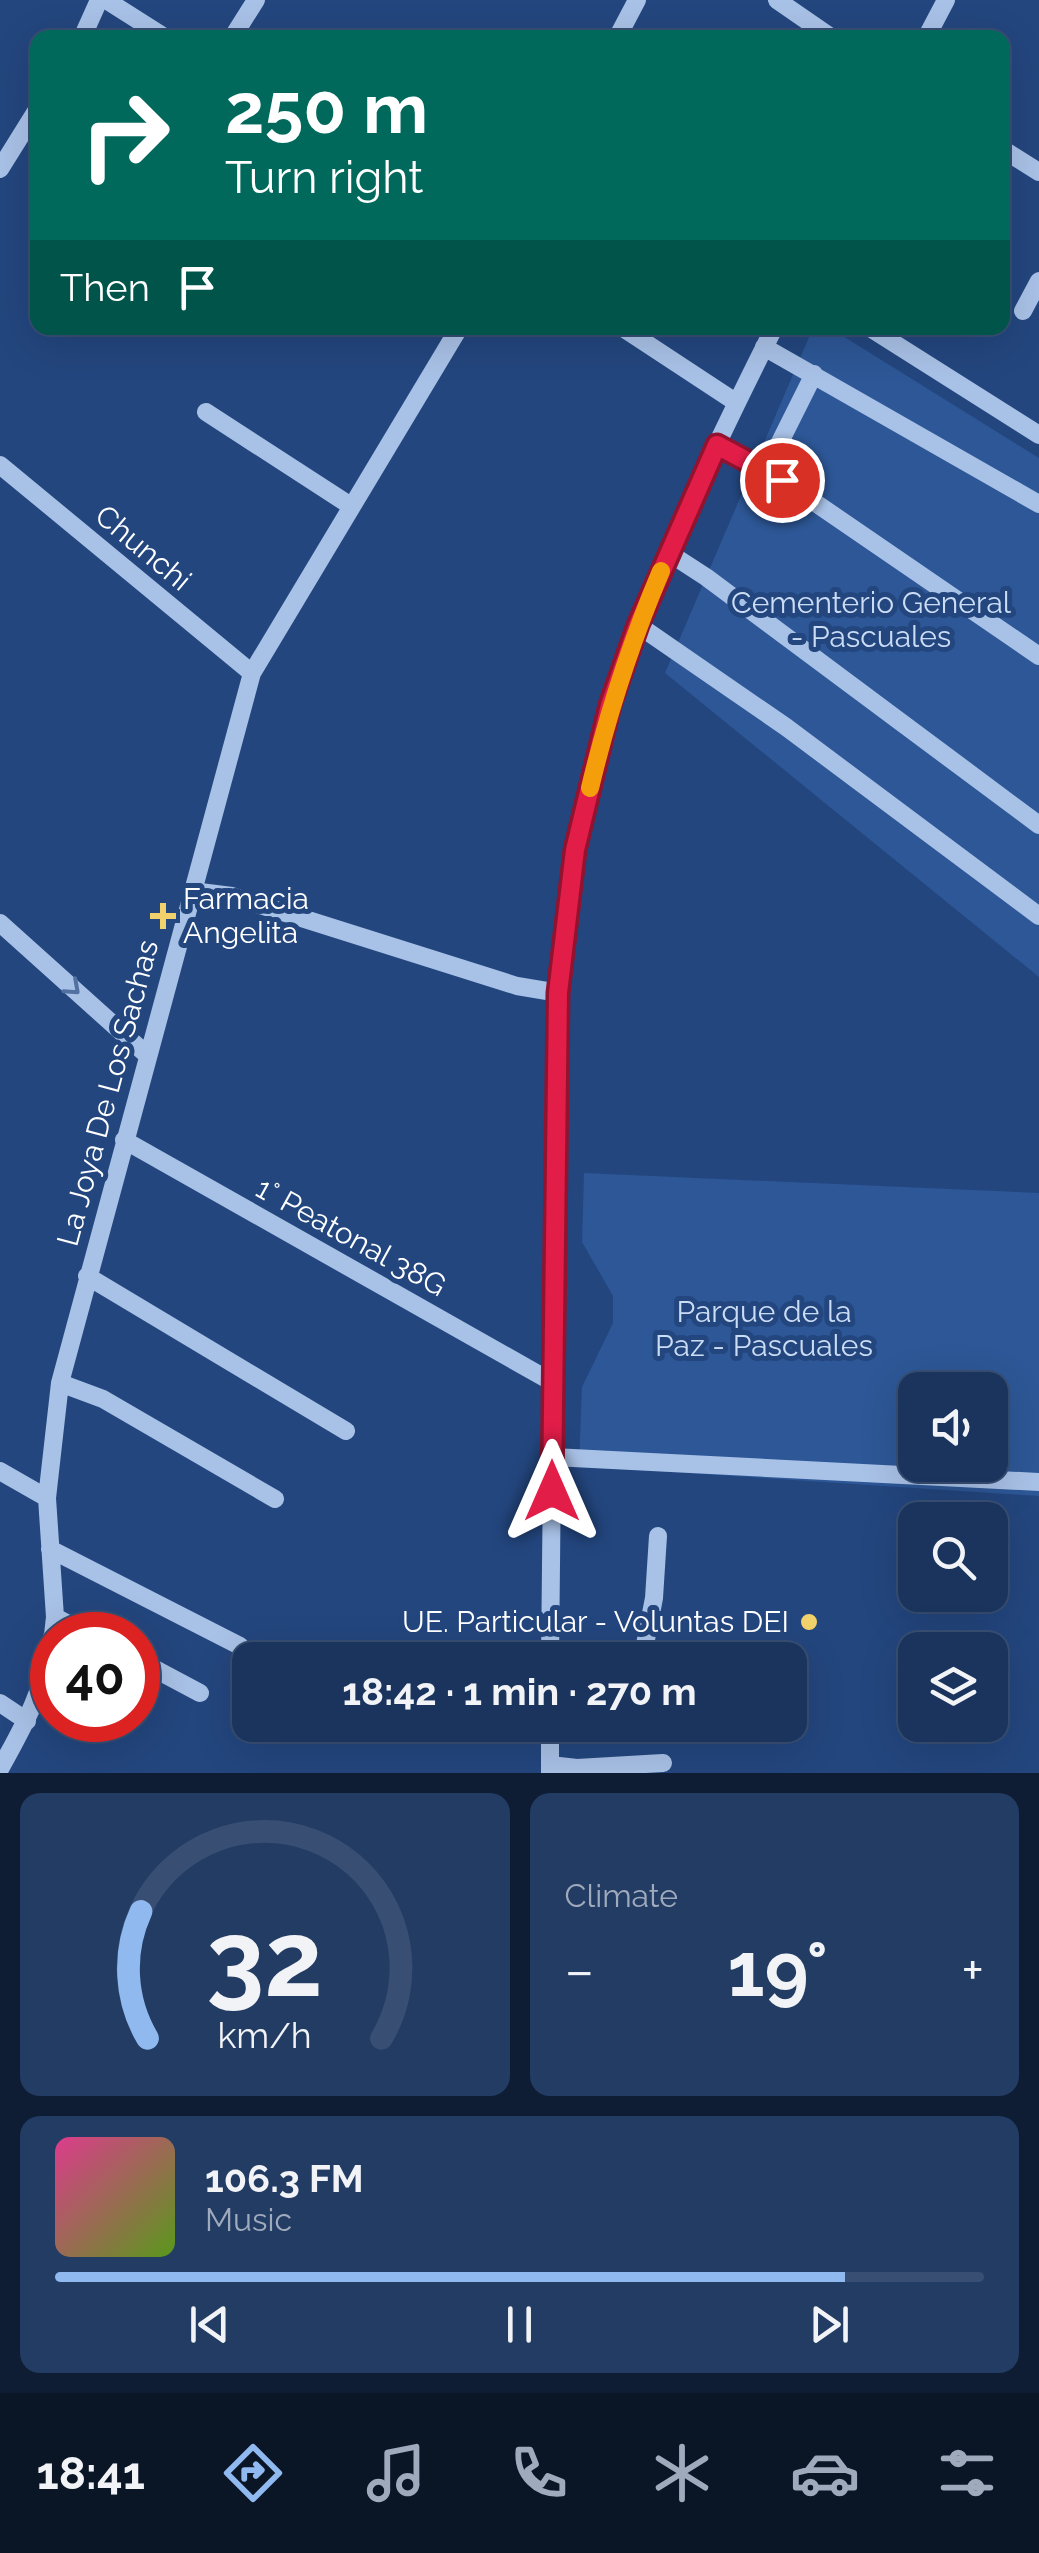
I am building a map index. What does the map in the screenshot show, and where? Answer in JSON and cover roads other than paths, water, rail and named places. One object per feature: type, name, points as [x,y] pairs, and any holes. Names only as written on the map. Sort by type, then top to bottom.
[{"type":"street","points":[[86,30],[103,0],[153,30]]},
{"type":"street","points":[[237,30],[256,0]]},
{"type":"street","points":[[622,30],[637,0]]},
{"type":"street","points":[[777,0],[820,30]]},
{"type":"street","points":[[930,30],[946,0]]},
{"type":"street","points":[[0,168],[30,121]]},
{"type":"street","points":[[1010,154],[1039,172]]},
{"type":"street","points":[[1023,312],[1039,281]]},
{"type":"street","name":"La Joya De Los Sachas","points":[[52,1612],[47,1498],[60,1383],[252,674],[455,335]]},
{"type":"street","points":[[634,335],[737,403]]},
{"type":"street","points":[[550,1642],[558,993],[575,850],[610,705],[638,625],[770,335]]},
{"type":"street","points":[[881,335],[1039,435]]},
{"type":"street","points":[[764,347],[1039,504]]},
{"type":"street","points":[[766,470],[814,374]]},
{"type":"street","points":[[206,412],[351,506]]},
{"type":"street","points":[[717,445],[766,470],[1039,656]]},
{"type":"street","name":"Chunchi","points":[[0,464],[252,674]]},
{"type":"street","points":[[669,553],[1039,825]]},
{"type":"street","points":[[638,625],[786,727],[1039,916]]},
{"type":"street","points":[[192,890],[232,896],[516,986],[558,993]]},
{"type":"street","points":[[0,923],[146,1054]]},
{"type":"street","name":"1° Peatonal 38G","points":[[124,1140],[552,1382]]},
{"type":"street","points":[[87,1276],[346,1431]]},
{"type":"street","points":[[60,1383],[103,1399],[275,1500]]},
{"type":"street","points":[[553,1458],[1039,1482]]},
{"type":"street","points":[[0,1471],[47,1498]]},
{"type":"street","points":[[645,1642],[654,1598],[658,1536]]},
{"type":"street","points":[[50,1550],[232,1642]]},
{"type":"street","points":[[160,1672],[200,1693]]},
{"type":"street","points":[[0,1704],[27,1721]]},
{"type":"street","name":"La Joya De Los Sachas","points":[[0,1769],[30,1714]]},
{"type":"street","points":[[550,1742],[550,1769],[663,1763]]},
{"type":"place","name":"Farmacia Angelita","points":[[163,916]]},
{"type":"place","name":"UE. Particular - Voluntas DEI","points":[[809,1622]]},
{"type":"park label","name":"Cementerio General - Pascuales","points":[[871,620]]},
{"type":"park label","name":"Parque de la Paz - Pascuales","points":[[764,1329]]}]
